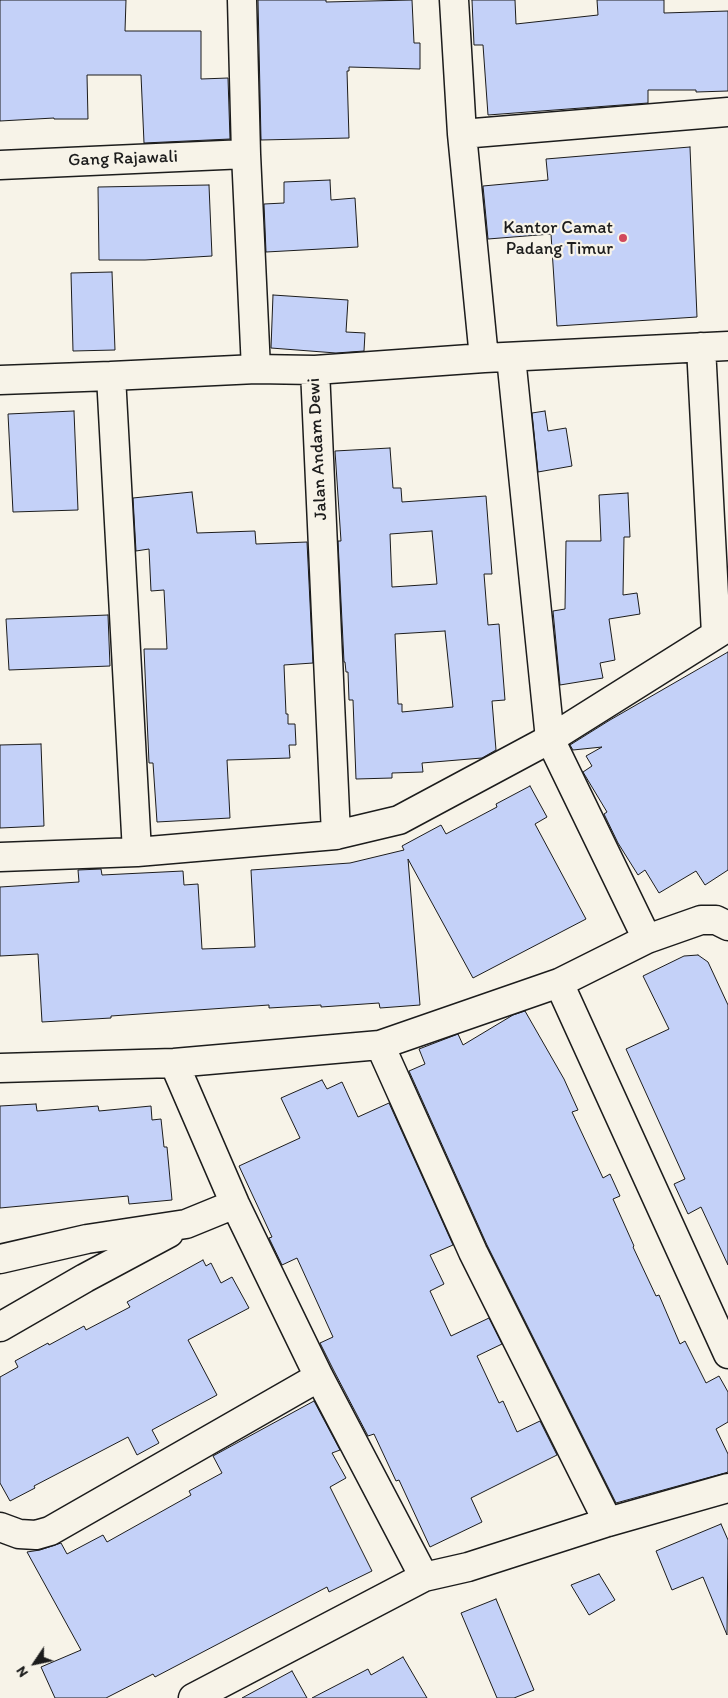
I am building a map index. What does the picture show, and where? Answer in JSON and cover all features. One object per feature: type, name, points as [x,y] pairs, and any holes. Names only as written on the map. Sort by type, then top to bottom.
[{"type":"street","points":[[242,0],[246,154],[256,369]]},
{"type":"street","points":[[454,0],[462,134],[484,358]]},
{"type":"street","points":[[462,134],[728,112]]},
{"type":"street","name":"Gang Rajawali","points":[[0,164],[246,154]]},
{"type":"street","points":[[0,858],[137,852],[336,835],[399,820],[550,739],[722,631],[715,347],[511,356],[315,370]]},
{"type":"street","points":[[511,356],[550,739],[647,939]]},
{"type":"street","name":"Jalan Andam Dewi","points":[[0,380],[256,369],[315,370],[336,835]]},
{"type":"street","points":[[111,376],[137,852]]},
{"type":"street","points":[[0,1068],[174,1063],[380,1045],[559,983],[647,939],[702,920],[716,920],[728,926]]},
{"type":"street","points":[[559,983],[728,1354]]},
{"type":"street","points":[[380,1045],[473,1252],[608,1522]]},
{"type":"street","points":[[174,1063],[235,1204],[319,1377],[424,1576]]},
{"type":"street","points":[[0,1327],[85,1278],[186,1224],[235,1204]]},
{"type":"street","points":[[0,1259],[87,1239],[186,1224]]},
{"type":"street","points":[[0,1526],[19,1534],[36,1535],[50,1530],[319,1377]]},
{"type":"street","points":[[193,1698],[424,1576],[468,1567],[608,1522],[728,1488]]},
{"type":"building","points":[[0,0],[126,0],[125,31],[201,31],[201,79],[228,78],[230,139],[144,143],[141,75],[87,75],[88,119],[54,118],[0,121]]},
{"type":"building","points":[[258,0],[326,0],[326,2],[412,0],[414,43],[420,43],[420,69],[349,67],[349,71],[347,71],[349,138],[261,140]]},
{"type":"building","points":[[472,0],[515,0],[516,24],[598,15],[597,0],[664,0],[664,13],[728,11],[728,91],[648,90],[648,103],[488,115],[483,45],[474,45]]},
{"type":"building","name":"Kantor Camat Padang Timur","points":[[690,147],[697,317],[557,326],[551,234],[488,239],[483,186],[548,180],[546,159]]},
{"type":"building","points":[[330,180],[331,200],[355,198],[358,247],[266,252],[264,204],[284,203],[284,182]]},
{"type":"building","points":[[209,185],[212,256],[145,260],[99,260],[98,187]]},
{"type":"building","points":[[112,272],[115,350],[73,351],[71,273]]},
{"type":"building","points":[[273,295],[348,300],[346,332],[365,333],[364,351],[336,353],[271,348]]},
{"type":"building","points":[[74,411],[78,510],[13,512],[8,414]]},
{"type":"building","points":[[545,411],[548,431],[566,428],[572,466],[538,472],[532,413]]},
{"type":"building","points":[[390,448],[393,488],[401,488],[402,502],[486,496],[492,574],[484,574],[488,625],[499,624],[505,700],[492,701],[496,750],[482,758],[422,763],[423,772],[392,773],[392,778],[356,779],[353,700],[349,700],[348,672],[346,672],[344,662],[338,541],[341,541],[335,451]],"holes":[[[432,531],[437,584],[392,587],[390,534]],[[445,631],[453,707],[402,712],[402,704],[398,704],[395,634]]]},
{"type":"building","points":[[192,492],[197,533],[255,531],[256,544],[307,542],[313,663],[284,665],[286,714],[288,714],[288,724],[295,724],[296,745],[289,745],[290,758],[227,760],[230,818],[157,822],[153,763],[149,763],[144,649],[167,649],[164,590],[151,591],[149,549],[136,551],[133,498]]},
{"type":"building","points":[[628,493],[630,537],[624,537],[623,595],[637,593],[640,614],[609,619],[615,660],[600,663],[603,678],[560,685],[553,611],[565,609],[566,541],[601,541],[599,495]]},
{"type":"building","points":[[108,615],[110,666],[9,670],[6,619]]},
{"type":"building","points":[[728,652],[728,870],[705,885],[696,871],[659,893],[645,870],[638,875],[618,843],[604,814],[607,812],[583,772],[592,766],[586,756],[602,747],[573,750],[570,745]]},
{"type":"building","points":[[41,744],[44,826],[0,828],[0,745]]},
{"type":"building","points":[[530,786],[547,817],[535,824],[586,919],[473,978],[408,859],[420,1005],[380,1008],[379,1003],[269,1008],[269,1005],[42,1022],[38,954],[0,956],[0,887],[79,882],[78,870],[101,869],[102,875],[183,871],[184,885],[198,884],[202,949],[255,947],[251,870],[350,863],[404,850],[402,846],[441,825],[446,834],[497,807],[496,804]]},
{"type":"building","points":[[698,955],[708,962],[728,1005],[728,1265],[701,1207],[688,1214],[674,1184],[685,1179],[626,1049],[669,1029],[643,976],[684,956]]},
{"type":"building","points":[[525,1011],[564,1079],[578,1110],[572,1112],[603,1178],[610,1174],[620,1196],[613,1199],[633,1247],[656,1296],[659,1295],[680,1344],[685,1341],[706,1383],[719,1376],[728,1392],[728,1422],[716,1429],[728,1454],[728,1472],[616,1503],[487,1245],[409,1071],[425,1064],[419,1049],[458,1034],[463,1045],[513,1015]]},
{"type":"building","points":[[322,1080],[327,1089],[342,1082],[358,1117],[389,1103],[453,1245],[430,1255],[444,1284],[430,1291],[451,1336],[489,1318],[502,1344],[477,1356],[499,1403],[503,1401],[517,1432],[540,1421],[557,1455],[471,1498],[482,1522],[430,1547],[399,1480],[396,1481],[374,1434],[368,1436],[320,1343],[333,1337],[297,1258],[282,1265],[269,1238],[272,1237],[239,1166],[300,1138],[281,1098]]},
{"type":"building","points":[[36,1104],[37,1111],[98,1106],[99,1111],[151,1106],[152,1120],[161,1119],[164,1147],[167,1147],[172,1200],[129,1204],[128,1196],[0,1208],[0,1106]]},
{"type":"building","points":[[203,1260],[206,1266],[211,1263],[221,1283],[232,1277],[249,1308],[188,1340],[217,1395],[152,1430],[159,1443],[137,1455],[128,1437],[34,1486],[35,1488],[10,1501],[0,1483],[0,1377],[18,1367],[15,1361],[84,1326],[86,1330],[130,1307],[127,1302]]},
{"type":"building","points":[[314,1401],[340,1450],[332,1453],[346,1478],[330,1487],[372,1571],[329,1592],[327,1587],[155,1677],[153,1674],[106,1698],[55,1698],[41,1667],[81,1650],[27,1552],[61,1543],[67,1554],[103,1535],[107,1542],[191,1495],[189,1491],[222,1473],[213,1456]]},
{"type":"building","points":[[721,1524],[728,1540],[727,1635],[703,1577],[672,1590],[656,1551]]},
{"type":"building","points":[[599,1574],[615,1600],[589,1615],[571,1585]]},
{"type":"building","points":[[496,1599],[534,1690],[514,1698],[497,1698],[461,1613]]},
{"type":"building","points":[[403,1657],[427,1698],[312,1698],[368,1669],[371,1675]]},
{"type":"building","points":[[292,1671],[307,1698],[242,1698]]},
{"type":"place","name":"Kantor Camat Padang Timur","points":[[623,238]]}]
